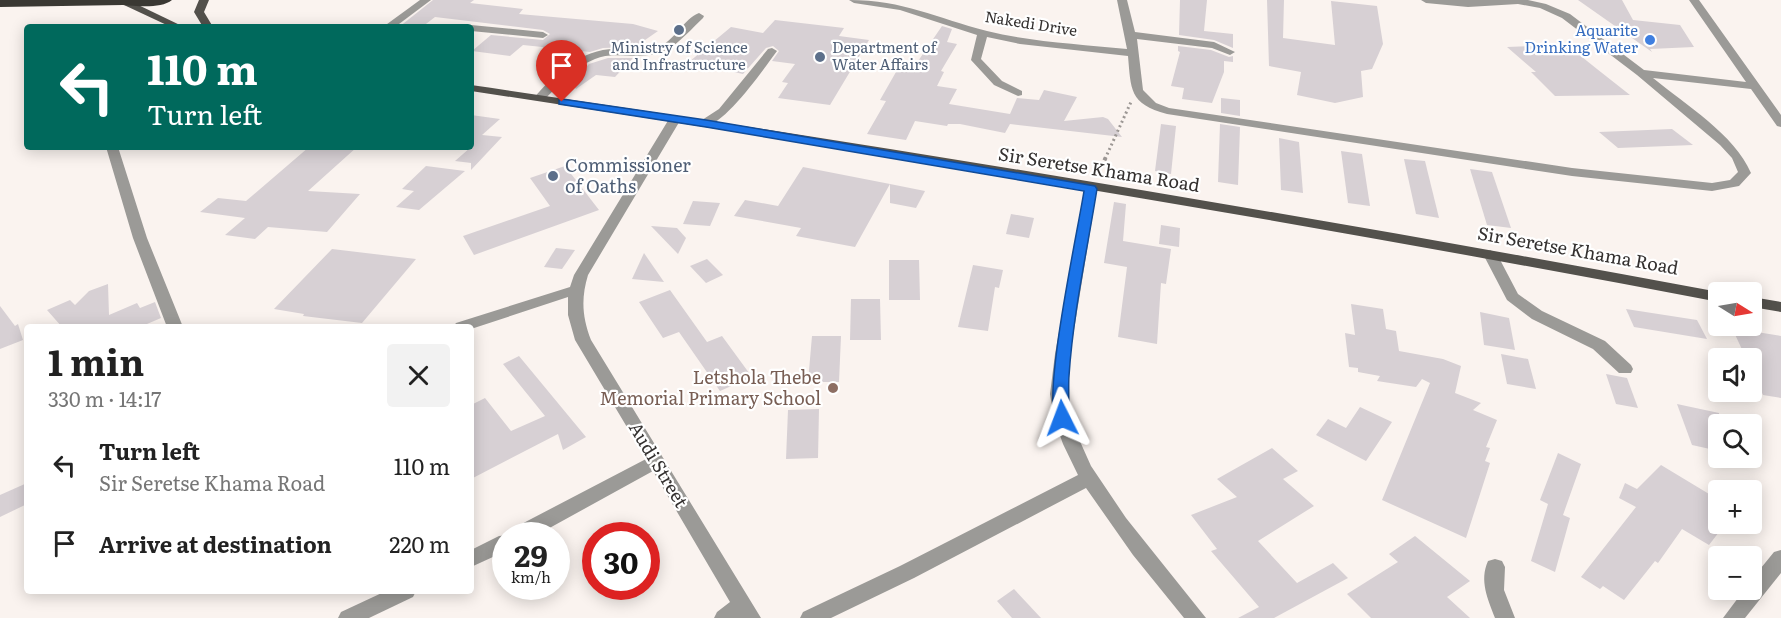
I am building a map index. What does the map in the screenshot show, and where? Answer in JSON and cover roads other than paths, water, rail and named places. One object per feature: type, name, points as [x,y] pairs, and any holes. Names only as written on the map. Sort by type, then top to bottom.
[{"type":"highway","points":[[0,3],[166,0]]},
{"type":"main road","points":[[204,0],[199,12],[206,24]]},
{"type":"main road","points":[[120,2],[172,24]]},
{"type":"main road","name":"Sir Seretse Khama Road","points":[[474,88],[706,123],[1490,254],[1708,295]]},
{"type":"main road","points":[[1762,304],[1781,307]]},
{"type":"street","points":[[392,24],[426,0]]},
{"type":"street","name":"Nakedi Drive","points":[[854,0],[901,7],[983,33],[1020,41],[1134,53]]},
{"type":"street","points":[[1122,0],[1134,53],[1137,91],[1152,105],[1167,111],[1572,172],[1712,187],[1734,183],[1745,173],[1738,157],[1724,142],[1641,73],[1566,16],[1553,9],[1518,1],[1468,4],[1426,0]]},
{"type":"street","points":[[1694,0],[1781,123]]},
{"type":"street","points":[[540,98],[573,67],[592,56],[609,52],[664,49],[699,16]]},
{"type":"street","points":[[474,28],[543,35]]},
{"type":"street","points":[[983,33],[976,60],[998,83],[1018,93]]},
{"type":"street","points":[[1131,35],[1214,45],[1230,52]]},
{"type":"street","points":[[706,123],[723,111],[772,51]]},
{"type":"street","points":[[1641,73],[1754,86]]},
{"type":"street","name":"Audi Street","points":[[675,119],[581,275],[575,290],[574,313],[583,340],[746,612]]},
{"type":"street","points":[[113,150],[123,190],[144,253],[174,324]]},
{"type":"street","points":[[1091,189],[1064,352],[1060,401],[1062,418],[1089,478],[1162,577],[1196,618]]},
{"type":"street","points":[[1490,254],[1512,297],[1537,315],[1599,345],[1625,369]]},
{"type":"street","points":[[469,324],[575,290]]},
{"type":"street","points":[[543,522],[655,462]]},
{"type":"street","points":[[810,618],[907,572],[1089,478]]},
{"type":"street","points":[[474,558],[492,549]]},
{"type":"street","points":[[1737,617],[1781,558]]},
{"type":"street","points":[[1495,567],[1494,590],[1505,618]]},
{"type":"street","points":[[354,617],[400,594]]},
{"type":"street","points":[[724,618],[746,612]]},
{"type":"place","name":"Ministry of Science and Infrastructure","points":[[679,30]]},
{"type":"place","name":"Aquarite Drinking Water","points":[[1650,40]]},
{"type":"place","name":"Department of Water Affairs","points":[[820,57]]},
{"type":"place","name":"Commissioner of Oaths","points":[[553,176]]},
{"type":"place","name":"Letshola Thebe Memorial Primary School","points":[[833,388]]}]
